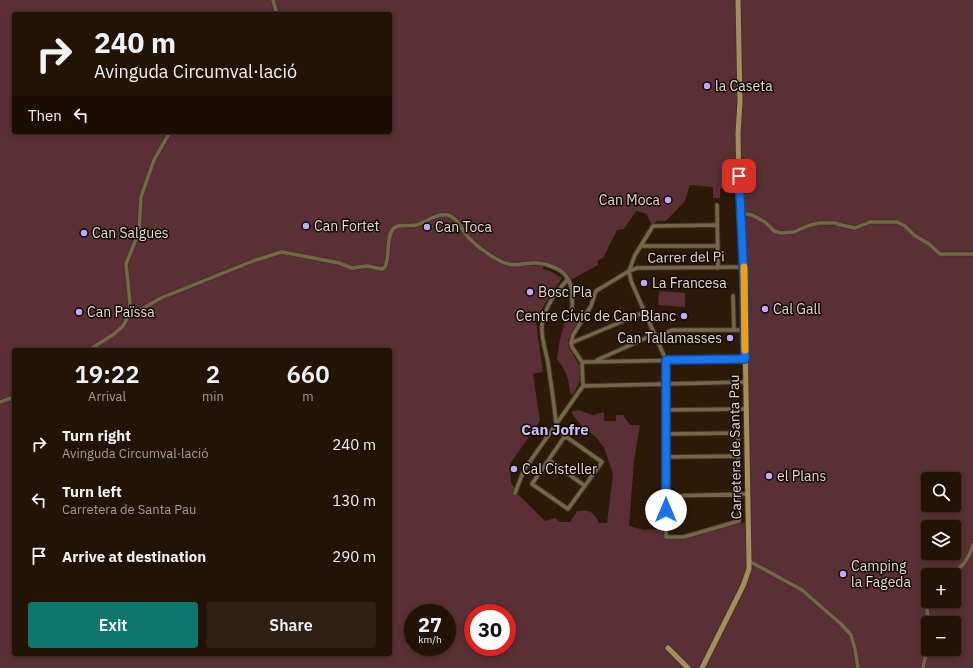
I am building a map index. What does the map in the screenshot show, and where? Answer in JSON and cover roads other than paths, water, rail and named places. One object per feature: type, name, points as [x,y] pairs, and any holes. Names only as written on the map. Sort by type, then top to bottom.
[{"type":"main road","name":"Carretera de Santa Pau","points":[[702,667],[743,586],[749,569],[744,267],[740,213],[738,133],[740,102],[738,0]]},
{"type":"main road","points":[[668,648],[688,668]]},
{"type":"street","points":[[273,0],[276,12]]},
{"type":"street","points":[[92,348],[123,326],[128,317],[130,303],[126,264],[140,232],[141,197],[154,160],[169,134]]},
{"type":"street","points":[[717,205],[718,268]]},
{"type":"street","points":[[740,213],[752,215],[765,222],[774,231],[781,233],[794,232],[810,225],[820,223],[835,223],[855,228],[870,222],[897,222],[905,226],[914,235],[929,244],[940,254],[973,254]]},
{"type":"street","points":[[128,317],[161,298],[254,261],[282,252],[339,263],[352,268],[367,266],[382,268],[385,267],[387,263],[390,235],[392,230],[397,226],[416,225],[432,217],[449,215],[457,221],[469,238],[495,259],[505,264],[515,265],[537,263],[553,267],[565,274],[571,289],[572,313],[582,320]]},
{"type":"street","points":[[666,434],[738,433],[739,522],[684,537],[666,537],[666,434],[666,410],[666,384],[666,360],[631,281],[629,271],[635,255],[653,226],[718,225]]},
{"type":"street","points":[[641,246],[718,246]]},
{"type":"street","name":"Carrer del Pi","points":[[629,271],[637,268],[744,267]]},
{"type":"street","points":[[515,493],[524,470],[583,386],[582,362],[572,347],[571,343],[573,335],[590,306],[596,291],[629,271]]},
{"type":"street","points":[[565,436],[532,484],[568,509],[602,462],[565,436],[558,430],[556,423],[542,326],[547,307],[557,290],[568,279]]},
{"type":"street","points":[[733,296],[734,330]]},
{"type":"street","points":[[571,343],[645,312]]},
{"type":"street","points":[[596,361],[655,335],[672,330],[745,330]]},
{"type":"street","points":[[582,362],[745,359]]},
{"type":"street","points":[[583,386],[746,382]]},
{"type":"street","points":[[0,402],[12,398]]},
{"type":"street","points":[[666,410],[746,409]]},
{"type":"street","points":[[666,457],[738,456]]},
{"type":"street","points":[[549,460],[585,486]]},
{"type":"street","points":[[666,496],[748,494]]},
{"type":"street","points":[[959,568],[968,559],[973,545]]},
{"type":"street","points":[[749,561],[802,590],[842,624],[851,635],[858,668]]},
{"type":"street","points":[[923,668],[926,656]]},
{"type":"place","name":"la Caseta","points":[[707,86]]},
{"type":"place","name":"Can Moca","points":[[668,200]]},
{"type":"place","name":"Can Fortet","points":[[306,226]]},
{"type":"place","name":"Can Toca","points":[[427,227]]},
{"type":"place","name":"Can Salgues","points":[[84,233]]},
{"type":"place","name":"La Francesa","points":[[644,283]]},
{"type":"place","name":"Bosc Pla","points":[[530,292]]},
{"type":"place","name":"Cal Gall","points":[[765,309]]},
{"type":"place","name":"Can Païssa","points":[[79,312]]},
{"type":"place","name":"Centre Cívic de Can Blanc","points":[[684,316]]},
{"type":"place","name":"Can Tallamasses","points":[[730,338]]},
{"type":"place","name":"Cal Cisteller","points":[[514,469]]},
{"type":"place","name":"el Plans","points":[[769,476]]},
{"type":"place","name":"Camping la Fageda","points":[[843,574]]},
{"type":"district","name":"Can Jofre","points":[[555,429]]}]
